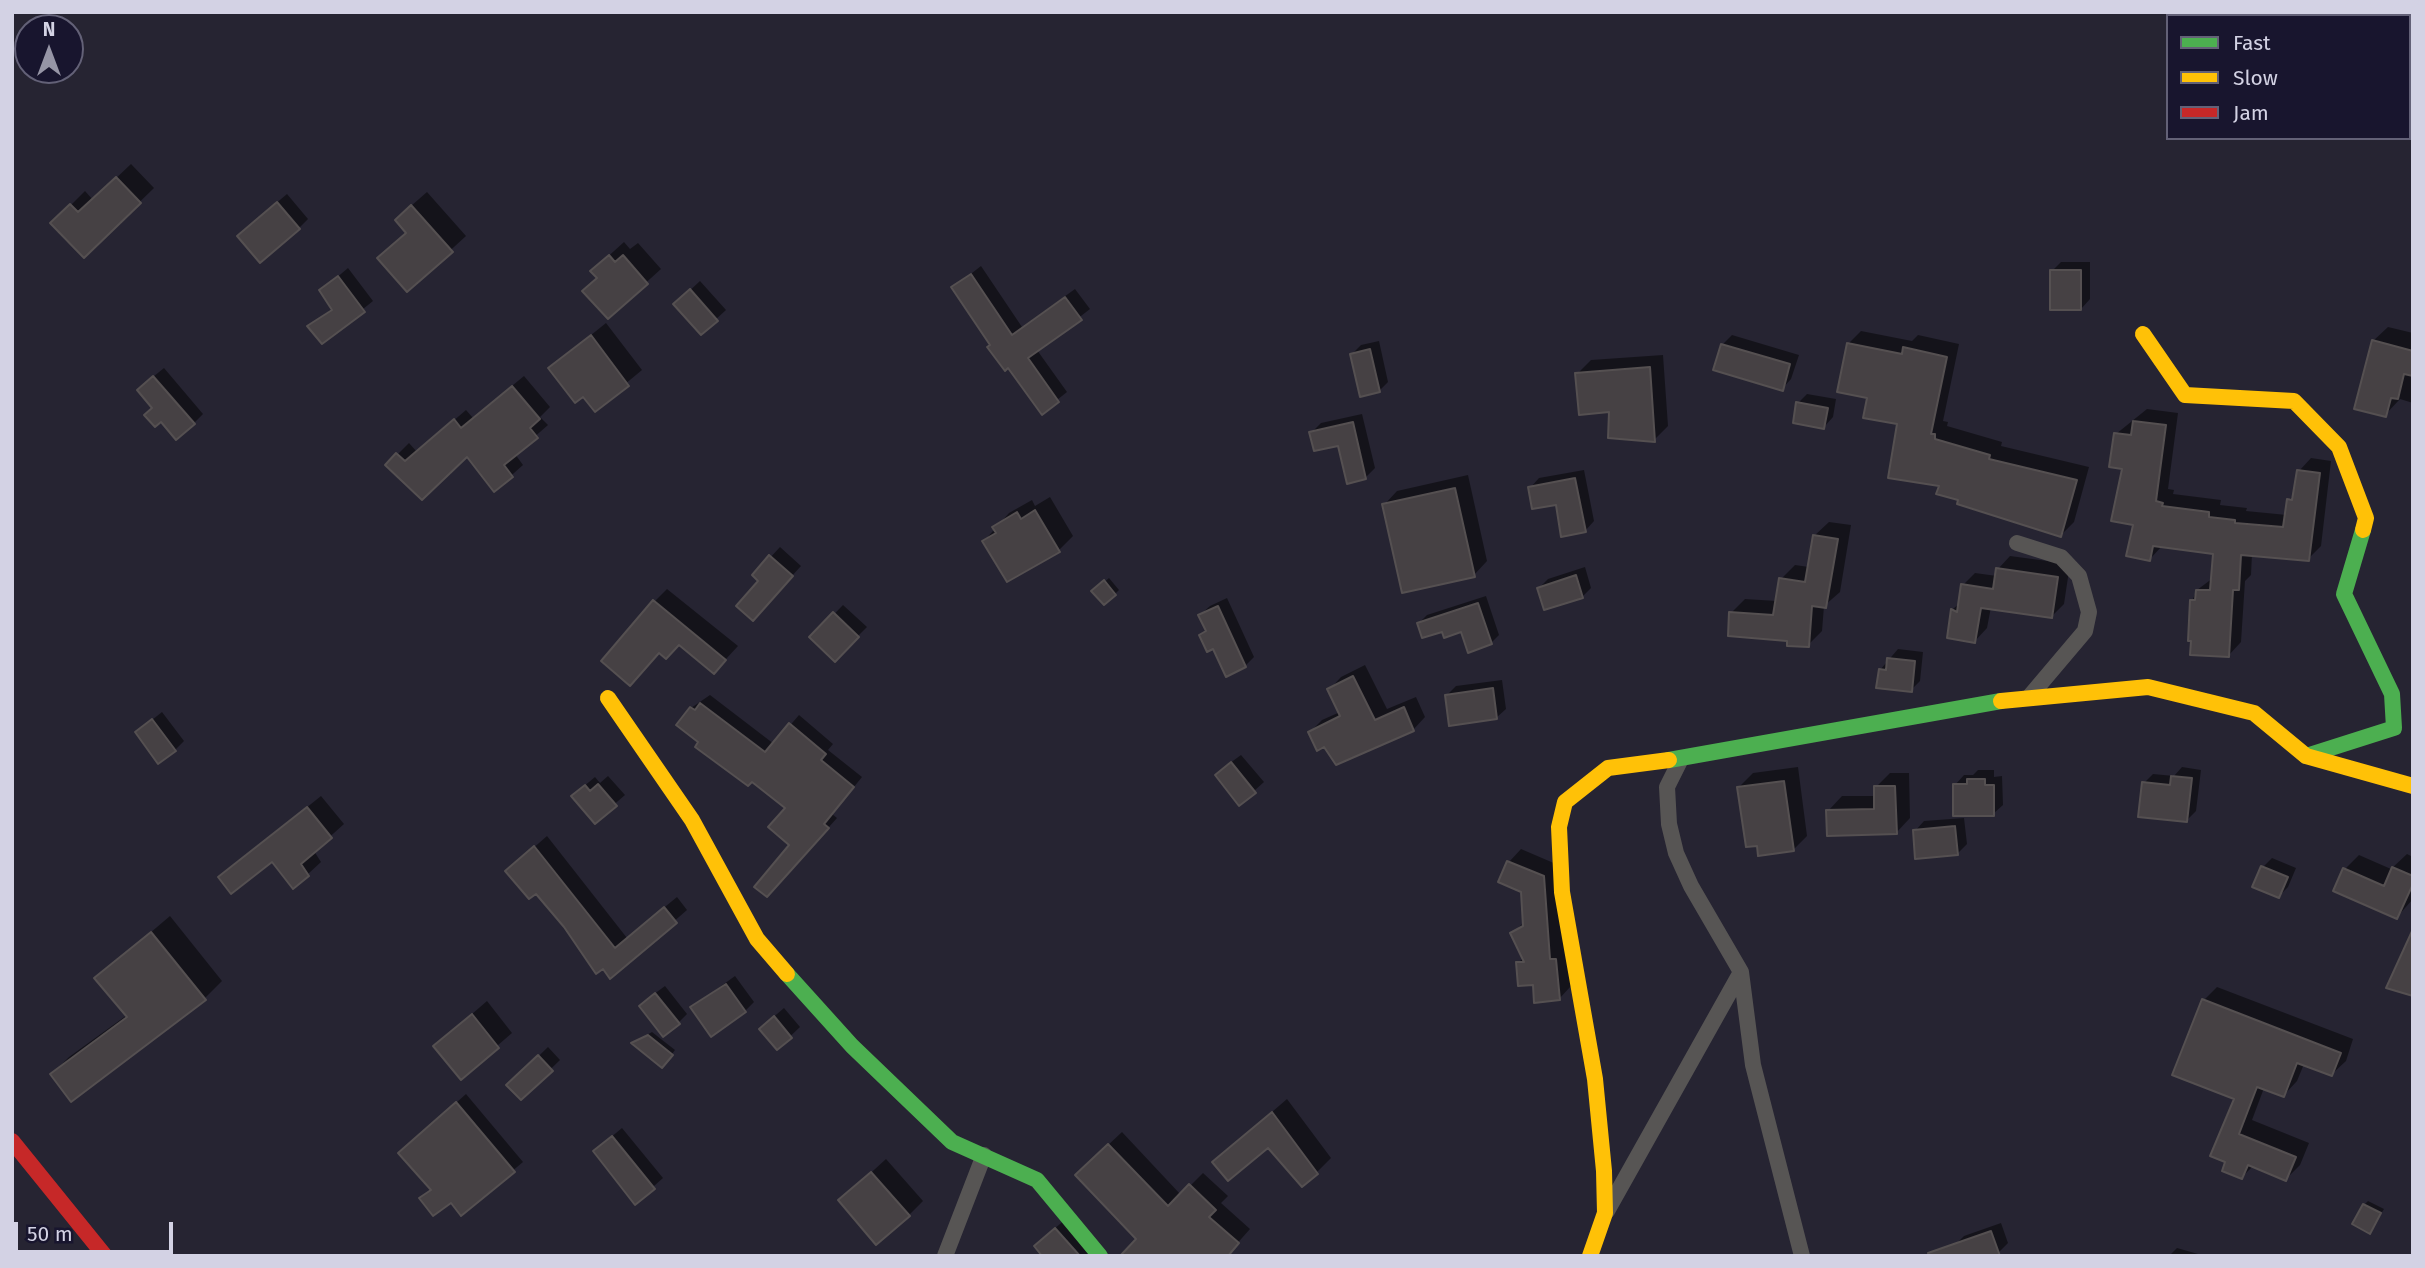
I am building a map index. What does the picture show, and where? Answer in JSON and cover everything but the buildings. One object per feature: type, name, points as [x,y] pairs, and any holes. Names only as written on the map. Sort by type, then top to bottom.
[{"type":"street","points":[[2143,334],[2185,395],[2294,401],[2339,447],[2366,518],[2344,594],[2392,694],[2395,728],[2306,756]]},
{"type":"street","points":[[2017,543],[2061,558],[2079,576],[2089,612],[2085,631],[2029,696]]},
{"type":"street","points":[[1605,1213],[1595,1079],[1563,892],[1559,827],[1565,802],[1608,768],[1681,759],[2029,696],[2148,687],[2254,713],[2306,756],[2413,786]]},
{"type":"street","points":[[608,698],[692,820],[757,939],[852,1046],[952,1142],[1037,1180],[1100,1256]]},
{"type":"street","points":[[1681,759],[1667,787],[1669,824],[1676,853],[1691,886],[1741,972],[1753,1065],[1802,1256]]},
{"type":"street","points":[[1590,1256],[1605,1213],[1741,972]]},
{"type":"street","points":[[12,1142],[105,1256]]},
{"type":"street","points":[[945,1256],[984,1155]]},
{"type":"traffic: fast","points":[[2306,756],[2394,728],[2392,694],[2344,594],[2363,530]]},
{"type":"traffic: fast","points":[[1669,760],[2001,701]]},
{"type":"traffic: fast","points":[[787,974],[852,1046],[952,1142],[1037,1180],[1100,1256]]},
{"type":"traffic: slow","points":[[2143,334],[2185,395],[2294,401],[2339,447],[2366,518],[2363,530]]},
{"type":"traffic: slow","points":[[2001,701],[2148,687],[2254,713],[2306,756],[2413,786]]},
{"type":"traffic: slow","points":[[608,698],[692,820],[757,939],[787,974]]},
{"type":"traffic: slow","points":[[1590,1256],[1605,1213],[1604,1171],[1595,1079],[1562,892],[1559,827],[1565,802],[1608,768],[1669,760]]},
{"type":"traffic: jam","points":[[12,1141],[105,1256]]}]
